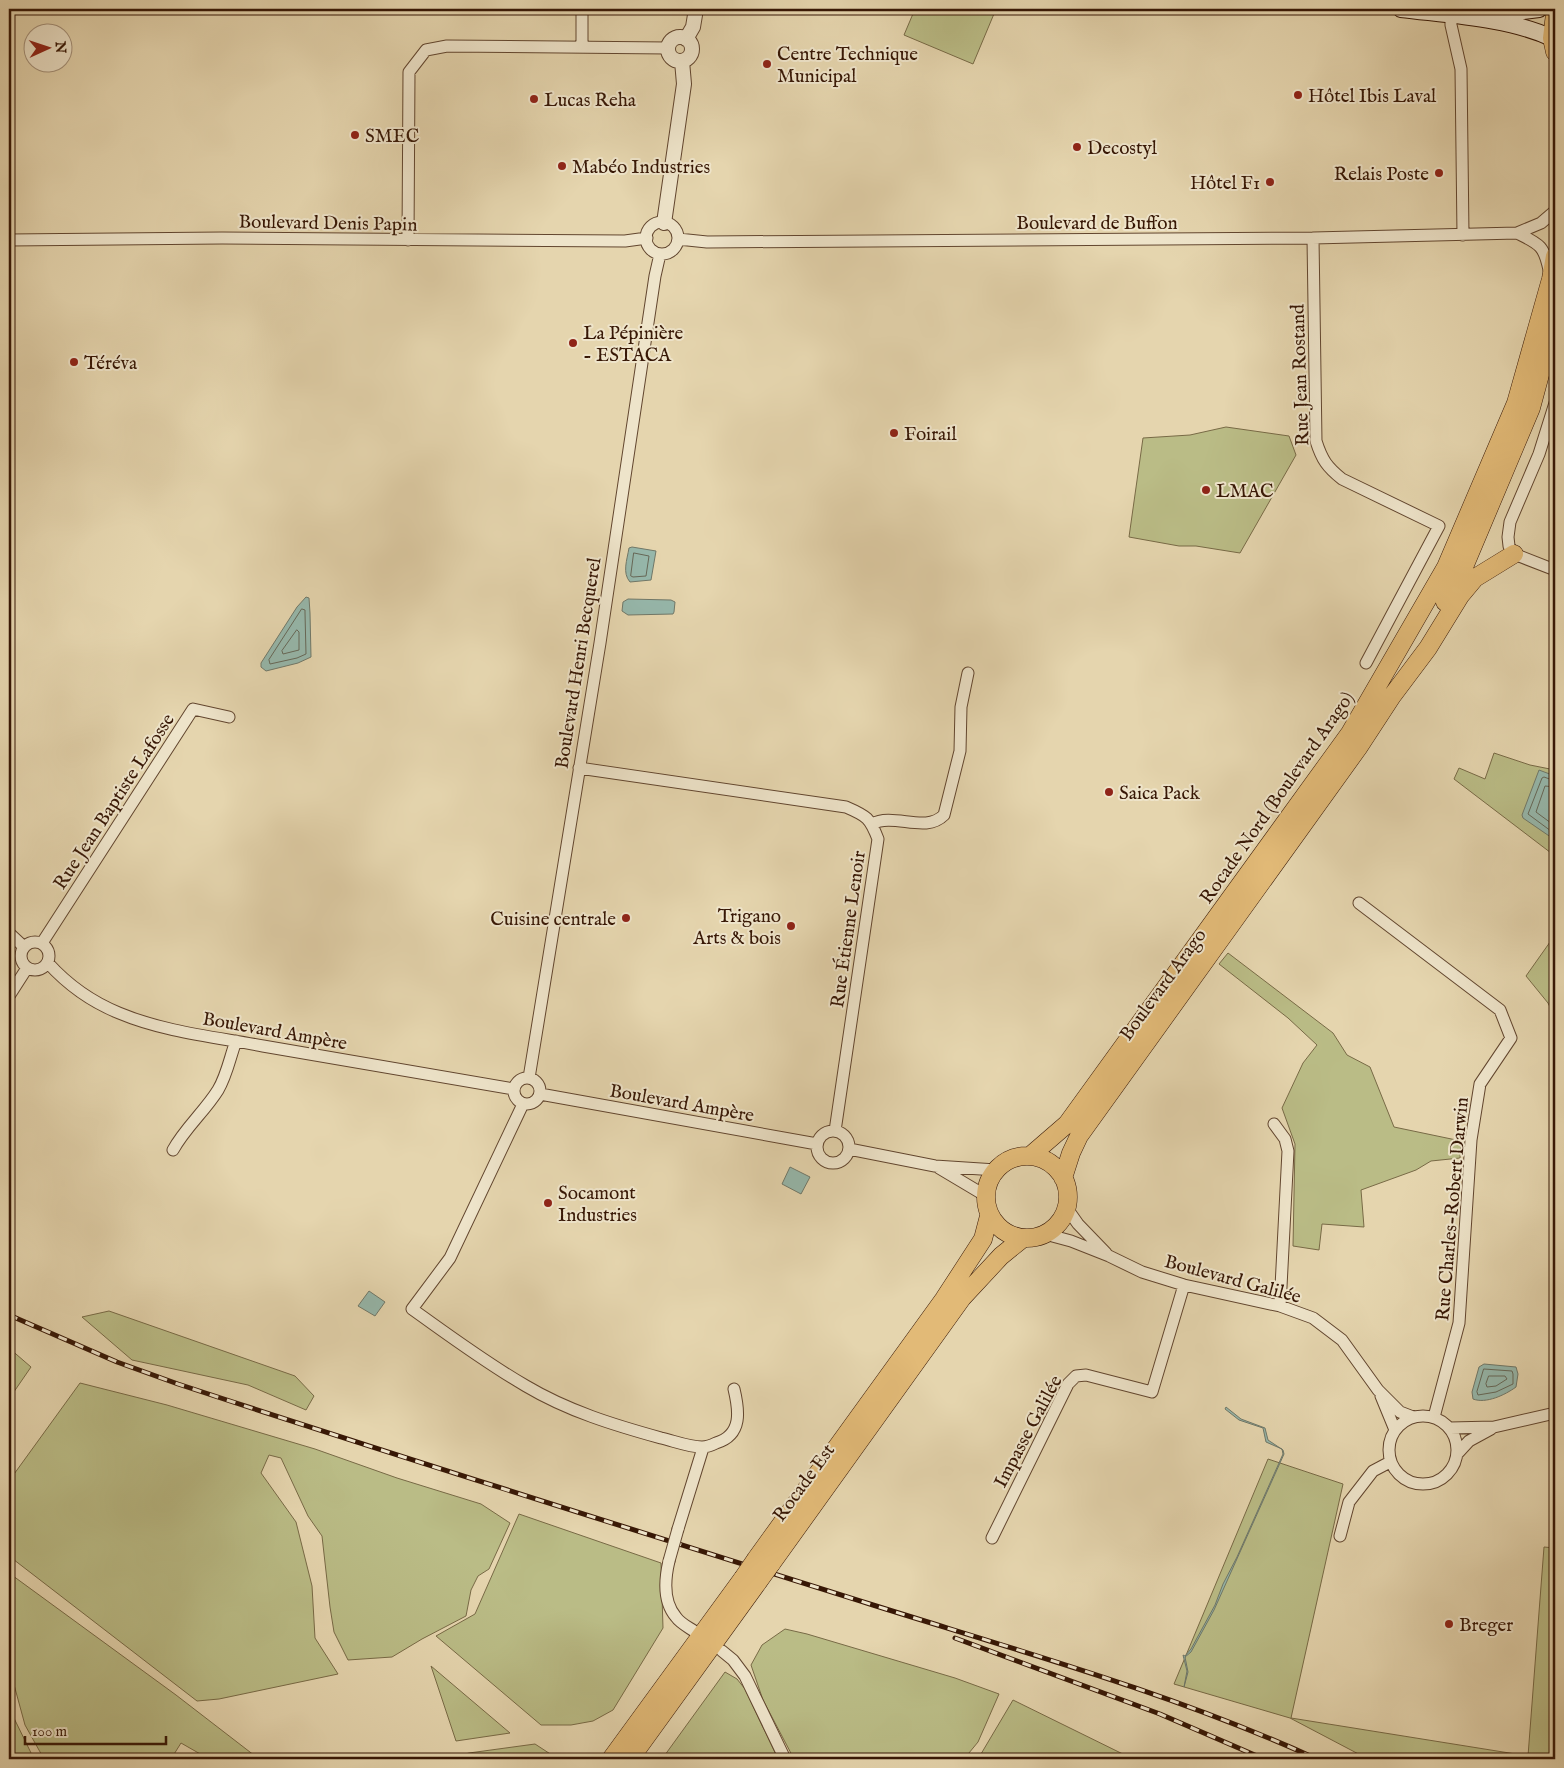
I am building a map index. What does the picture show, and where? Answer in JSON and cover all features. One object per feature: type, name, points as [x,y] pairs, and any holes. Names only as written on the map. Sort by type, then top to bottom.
[{"type":"main road","points":[[1401,9],[1509,13],[1539,9]]},
{"type":"main road","points":[[1457,12],[1536,31],[1554,45]]},
{"type":"main road","points":[[1554,45],[1555,14]]},
{"type":"main road","name":"Rocade Nord (Boulevard Arago)","points":[[1030,1156],[1067,1124],[1350,733],[1446,567],[1516,403],[1551,278],[1555,256]]},
{"type":"main road","points":[[1392,696],[1461,574],[1531,408],[1555,319]]},
{"type":"main road","points":[[1392,696],[1428,648],[1460,596],[1475,578],[1514,554]]},
{"type":"main road","name":"Boulevard Arago","points":[[1063,1178],[1079,1136],[1352,756],[1392,696]]},
{"type":"main road","points":[[1030,1156],[1044,1160],[1055,1167],[1063,1178],[1067,1189],[1066,1207],[1059,1223],[1045,1234],[1036,1238],[1022,1239],[1009,1235],[997,1227],[990,1216],[986,1204],[986,1196],[989,1180],[996,1170],[1006,1162],[1018,1157],[1030,1156]]},
{"type":"main road","points":[[763,1562],[944,1299],[983,1239],[990,1216]]},
{"type":"main road","name":"Rocade Est","points":[[611,1759],[750,1580],[962,1298],[1000,1256],[1022,1239]]},
{"type":"main road","name":"Rocade Est","points":[[630,1759],[750,1580]]},
{"type":"street","points":[[582,9],[582,47]]},
{"type":"street","points":[[686,39],[693,27],[696,9]]},
{"type":"street","points":[[1457,12],[1451,25],[1461,69],[1464,235]]},
{"type":"street","points":[[678,38],[686,39],[691,44],[692,52],[689,58],[682,61],[672,58],[668,48],[669,44],[678,38]]},
{"type":"street","points":[[408,240],[409,72],[426,50],[447,46],[668,48]]},
{"type":"street","points":[[664,223],[684,84],[682,61]]},
{"type":"street","points":[[1517,234],[1541,223],[1555,211]]},
{"type":"street","points":[[664,223],[669,224],[676,230],[678,239],[674,249],[665,254],[660,254],[649,247],[647,238],[650,228],[664,223]]},
{"type":"street","points":[[1517,234],[1538,243],[1546,256],[1551,278]]},
{"type":"street","name":"Boulevard de Buffon","points":[[678,239],[707,242],[1313,238],[1517,234]]},
{"type":"street","name":"Boulevard Denis Papin","points":[[9,240],[222,238],[625,241],[647,238]]},
{"type":"street","name":"Rue Jean Rostand","points":[[1313,238],[1316,441],[1321,457],[1330,469],[1342,479],[1439,526],[1366,663]]},
{"type":"street","name":"Boulevard Henri Becquerel","points":[[529,1078],[579,768],[654,276],[660,254]]},
{"type":"street","points":[[1555,403],[1539,454],[1510,522],[1508,537],[1509,546],[1514,554],[1555,570]]},
{"type":"street","points":[[579,768],[846,807],[863,814],[872,824],[886,820],[930,823],[938,821],[944,815],[960,751],[961,706],[968,673]]},
{"type":"street","name":"Rue Jean Baptiste Lafosse","points":[[42,943],[193,709],[229,717]]},
{"type":"street","name":"Rue Étienne Lenoir","points":[[835,1131],[878,839],[872,824]]},
{"type":"street","name":"Rue Charles-Robert Darwin","points":[[1359,903],[1500,1010],[1511,1038],[1480,1084],[1471,1140],[1459,1323],[1434,1417]]},
{"type":"street","points":[[9,933],[24,947]]},
{"type":"street","points":[[34,942],[42,943],[48,950],[48,963],[36,970],[27,968],[21,956],[24,947],[34,942]]},
{"type":"street","name":"Boulevard Ampère","points":[[48,963],[85,996],[141,1022],[236,1041],[514,1089]]},
{"type":"street","points":[[9,996],[27,968]]},
{"type":"street","points":[[173,1150],[181,1136],[218,1090],[236,1041]]},
{"type":"street","points":[[529,1078],[536,1082],[540,1094],[535,1102],[528,1105],[516,1100],[514,1089],[521,1079],[529,1078]]},
{"type":"street","name":"Boulevard Ampère","points":[[540,1094],[817,1144]]},
{"type":"street","points":[[523,1104],[450,1258],[412,1309],[481,1359],[528,1387],[569,1408],[620,1426],[703,1448],[727,1439],[734,1429],[738,1417],[734,1389]]},
{"type":"street","points":[[1274,1124],[1285,1139],[1288,1151],[1280,1306]]},
{"type":"street","points":[[835,1131],[840,1132],[847,1139],[849,1149],[841,1161],[832,1163],[822,1158],[817,1144],[825,1133],[835,1131]]},
{"type":"street","points":[[849,1149],[935,1166],[996,1170]]},
{"type":"street","points":[[935,1166],[986,1196]]},
{"type":"street","name":"Boulevard Galilée","points":[[1066,1207],[1078,1224],[1109,1256]]},
{"type":"street","name":"Boulevard Galilée","points":[[1045,1234],[1070,1241],[1109,1256],[1142,1272],[1184,1284],[1280,1306],[1313,1318],[1342,1340],[1378,1390],[1400,1412],[1413,1417]]},
{"type":"street","name":"Impasse Galilée","points":[[992,1538],[1068,1384],[1076,1376],[1086,1375],[1152,1392],[1184,1284]]},
{"type":"street","name":"Boulevard Galilée","points":[[1378,1390],[1395,1430]]},
{"type":"street","points":[[1457,1454],[1454,1436],[1450,1428],[1434,1417],[1423,1415],[1403,1422],[1395,1430],[1390,1440],[1388,1451],[1390,1462],[1395,1472],[1403,1479],[1413,1484],[1424,1485],[1434,1483],[1444,1478],[1451,1470],[1457,1454],[1469,1441],[1494,1428],[1555,1413]]},
{"type":"street","points":[[1450,1428],[1494,1428]]},
{"type":"street","points":[[694,1632],[676,1618],[669,1606],[665,1581],[678,1529],[703,1448]]},
{"type":"street","points":[[1340,1536],[1349,1502],[1374,1471],[1390,1462]]},
{"type":"street","points":[[722,1651],[733,1660],[746,1676],[785,1759]]},
{"type":"green space","points":[[915,9],[996,9],[973,64],[904,35]]},
{"type":"green space","name":"LMAC","points":[[1226,427],[1289,436],[1296,455],[1240,553],[1196,546],[1179,546],[1129,537],[1143,438],[1190,435]]},
{"type":"green space","points":[[1494,753],[1530,765],[1555,770],[1555,856],[1454,779],[1459,768],[1485,779]]},
{"type":"green space","points":[[1555,935],[1555,1017],[1548,1003],[1526,976]]},
{"type":"green space","points":[[1228,953],[1333,1033],[1347,1055],[1370,1067],[1394,1127],[1461,1141],[1460,1158],[1431,1161],[1416,1170],[1361,1190],[1364,1227],[1322,1224],[1319,1250],[1293,1246],[1295,1144],[1282,1108],[1303,1063],[1317,1045],[1288,1018],[1219,964]]},
{"type":"green space","points":[[109,1311],[295,1376],[314,1396],[306,1410],[248,1385],[132,1360],[82,1317]]},
{"type":"green space","points":[[9,1348],[31,1367],[9,1399]]},
{"type":"green space","points":[[80,1383],[167,1405],[315,1449],[397,1478],[481,1504],[510,1523],[489,1569],[478,1576],[471,1590],[466,1616],[392,1657],[348,1660],[334,1632],[322,1536],[308,1516],[281,1458],[269,1455],[261,1473],[296,1522],[312,1586],[315,1638],[338,1674],[219,1699],[197,1701],[9,1556],[9,1481]]},
{"type":"green space","points":[[1268,1459],[1343,1484],[1291,1718],[1528,1756],[1544,1547],[1555,1548],[1555,1759],[1368,1759],[1290,1718],[1174,1684]]},
{"type":"green space","points":[[519,1514],[661,1563],[663,1628],[613,1710],[593,1721],[571,1725],[541,1725],[436,1636],[475,1614]]},
{"type":"green space","points":[[9,1573],[176,1695],[259,1759],[209,1759],[181,1743],[171,1759],[44,1759],[25,1725],[13,1681],[9,1676]]},
{"type":"green space","points":[[785,1629],[955,1678],[999,1694],[978,1742],[964,1759],[794,1759],[763,1700],[751,1665],[762,1645]]},
{"type":"green space","points":[[431,1666],[510,1733],[456,1741]]},
{"type":"green space","points":[[725,1672],[737,1679],[745,1689],[778,1759],[662,1759]]},
{"type":"green space","points":[[1013,1700],[1133,1759],[978,1759]]},
{"type":"green space","points":[[9,1705],[10,1710],[34,1759],[9,1759]]},
{"type":"green space","points":[[535,1744],[558,1759],[447,1759],[469,1753]]},
{"type":"water","points":[[629,548],[656,551],[651,580],[630,582],[626,575],[626,562]]},
{"type":"water","points":[[306,597],[309,598],[311,657],[298,663],[266,671],[261,667],[261,663],[297,607]]},
{"type":"water","points":[[628,599],[671,600],[675,602],[674,612],[673,614],[628,615],[622,611],[623,602]]},
{"type":"water","points":[[1539,770],[1555,776],[1555,840],[1523,818],[1522,815]]},
{"type":"water","points":[[790,1167],[810,1177],[801,1194],[782,1184]]},
{"type":"water","points":[[369,1291],[385,1302],[375,1316],[358,1306]]},
{"type":"water","points":[[1484,1364],[1516,1367],[1518,1374],[1516,1387],[1501,1396],[1489,1400],[1473,1399],[1472,1392],[1479,1367]]},
{"type":"water","points":[[1226,1407],[1241,1419],[1265,1428],[1268,1440],[1281,1448],[1266,1442],[1263,1428],[1239,1420],[1225,1409]]},
{"type":"water","points":[[1282,1449],[1284,1454],[1214,1610],[1191,1652],[1185,1657],[1188,1672],[1184,1687],[1187,1671],[1183,1655],[1185,1656],[1191,1649],[1215,1605],[1283,1454]]},
{"type":"railway","points":[[9,1315],[117,1362],[178,1384],[525,1496],[1098,1675],[1208,1714],[1317,1759]]},
{"type":"railway","points":[[955,1638],[1160,1714],[1264,1759]]},
{"type":"place","name":"Centre Technique Municipal","points":[[767,64]]},
{"type":"place","name":"Hôtel Ibis Laval","points":[[1298,95]]},
{"type":"place","name":"Lucas Reha","points":[[534,99]]},
{"type":"place","name":"SMEC","points":[[355,135]]},
{"type":"place","name":"Decostyl","points":[[1077,147]]},
{"type":"place","name":"Mabéo Industries","points":[[562,166]]},
{"type":"place","name":"Relais Poste","points":[[1439,173]]},
{"type":"place","name":"Hôtel F1","points":[[1270,182]]},
{"type":"place","name":"La Pépinière - ESTACA","points":[[573,343]]},
{"type":"place","name":"Téréva","points":[[74,362]]},
{"type":"place","name":"Foirail","points":[[894,433]]},
{"type":"place","name":"LMAC","points":[[1206,490]]},
{"type":"place","name":"Saica Pack","points":[[1109,792]]},
{"type":"place","name":"Cuisine centrale","points":[[626,918]]},
{"type":"place","name":"Trigano Arts & bois","points":[[791,926]]},
{"type":"place","name":"Socamont Industries","points":[[548,1203]]},
{"type":"place","name":"Breger","points":[[1449,1624]]}]
